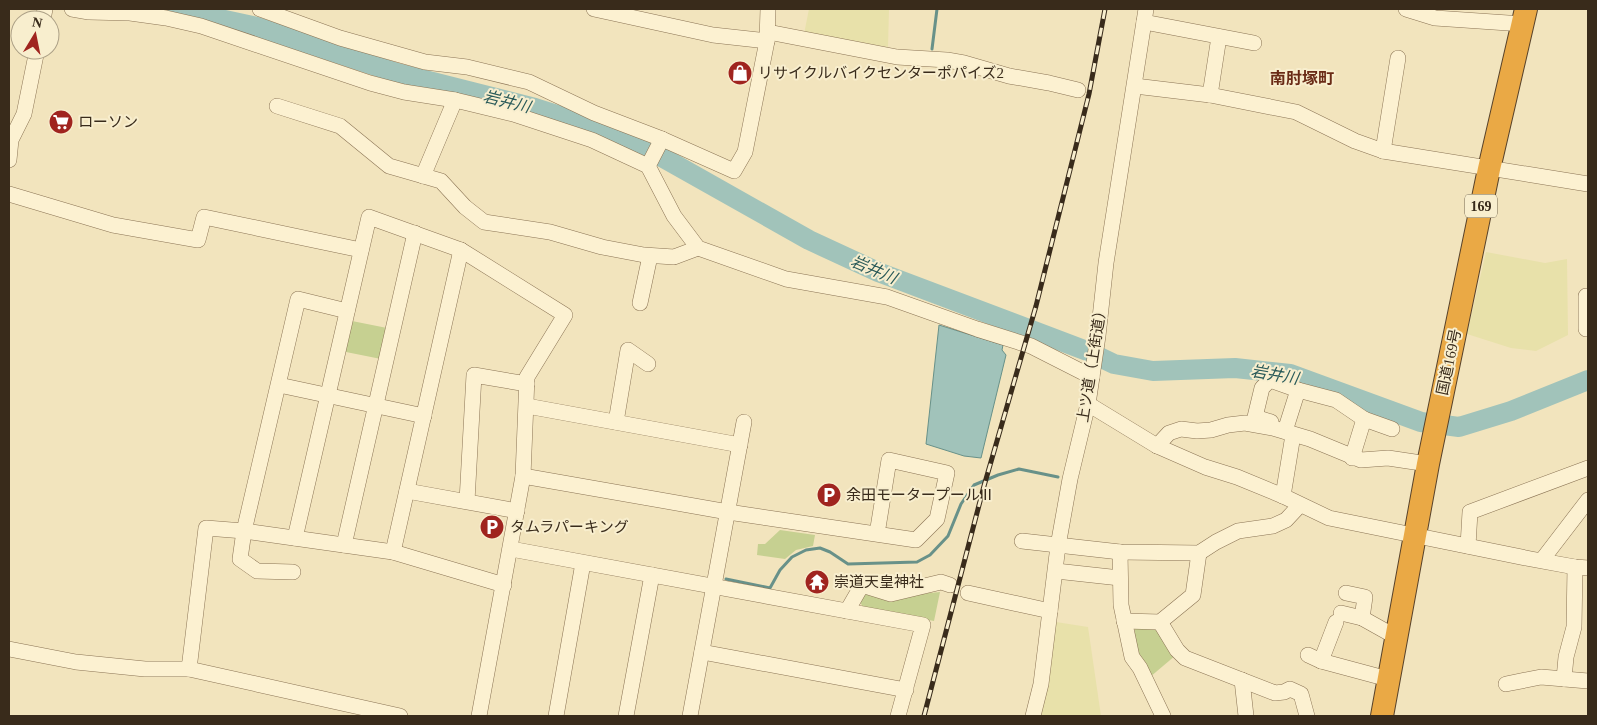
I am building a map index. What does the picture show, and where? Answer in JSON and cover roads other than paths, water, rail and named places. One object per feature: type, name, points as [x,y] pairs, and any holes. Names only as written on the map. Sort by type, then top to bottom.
[{"type":"highway","name":"国道169号","points":[[1382,716],[1428,464],[1489,169],[1525,16]]},
{"type":"street","points":[[72,9],[89,12],[130,13],[166,18],[201,26],[370,83],[404,92],[455,100],[513,114],[592,140],[649,164],[674,216],[698,248],[786,278],[887,297],[1031,346],[1092,377]]},
{"type":"street","points":[[260,9],[340,38],[425,62],[467,67],[529,82],[594,113],[734,171],[745,152],[767,36],[768,9]]},
{"type":"street","points":[[594,9],[713,35],[767,36],[897,58],[947,60],[1009,76],[1078,90]]},
{"type":"street","points":[[1406,9],[1435,18],[1525,16]]},
{"type":"street","points":[[1145,16],[1220,37],[1254,43]]},
{"type":"street","name":"上ツ道（上街道）","points":[[1033,716],[1041,684],[1058,546],[1070,479],[1088,404],[1106,263],[1145,16]]},
{"type":"street","points":[[1210,94],[1220,37]]},
{"type":"street","points":[[1383,151],[1398,58]]},
{"type":"street","points":[[9,160],[10,140],[24,114],[35,60]]},
{"type":"street","points":[[1135,86],[1210,94],[1296,112],[1354,141],[1383,151],[1588,184]]},
{"type":"street","points":[[423,176],[455,100]]},
{"type":"street","points":[[277,106],[340,126],[389,166],[441,181],[465,207],[484,222],[550,232],[602,247],[650,256],[674,257],[698,248]]},
{"type":"street","points":[[649,164],[661,141]]},
{"type":"street","points":[[9,194],[113,226],[198,240],[204,216],[361,250]]},
{"type":"street","points":[[295,538],[369,217],[461,250],[566,315],[527,377],[523,476],[511,550],[479,716]]},
{"type":"street","points":[[344,545],[415,233]]},
{"type":"street","points":[[393,552],[461,250]]},
{"type":"street","points":[[640,303],[650,256]]},
{"type":"street","points":[[1586,296],[1586,329],[1588,329]]},
{"type":"street","points":[[293,572],[257,571],[240,559],[244,531],[298,298],[347,311]]},
{"type":"street","points":[[616,422],[628,350],[648,364]]},
{"type":"street","points":[[467,502],[474,375],[528,384]]},
{"type":"street","points":[[1283,431],[1272,423],[1255,417],[1262,388],[1270,380],[1336,400],[1364,419],[1392,429]]},
{"type":"street","points":[[279,385],[424,416]]},
{"type":"street","points":[[1283,496],[1283,431],[1298,390]]},
{"type":"street","points":[[1088,404],[1157,446],[1283,496],[1329,518],[1582,568],[1581,627],[1566,657],[1564,679]]},
{"type":"street","points":[[527,406],[740,445]]},
{"type":"street","points":[[1352,458],[1364,419]]},
{"type":"street","points":[[694,716],[702,652],[744,422]]},
{"type":"street","points":[[1157,446],[1169,433],[1181,429],[1210,430],[1245,423],[1310,439],[1352,458],[1361,460],[1388,458],[1428,464]]},
{"type":"street","points":[[523,476],[728,512],[916,540],[937,519],[947,473],[889,460],[877,534]]},
{"type":"street","points":[[1468,546],[1470,512],[1588,468]]},
{"type":"street","points":[[407,491],[517,510]]},
{"type":"street","points":[[1542,560],[1588,500]]},
{"type":"street","points":[[1022,541],[1120,552],[1199,553],[1238,531],[1272,526],[1286,520],[1300,505]]},
{"type":"street","points":[[190,669],[206,528],[244,531],[393,552],[504,585]]},
{"type":"street","points":[[511,550],[923,626],[898,716]]},
{"type":"street","points":[[1120,552],[1121,605],[1132,657],[1140,668],[1163,716]]},
{"type":"street","points":[[1124,621],[1160,622],[1193,595],[1199,553]]},
{"type":"street","points":[[556,716],[583,563]]},
{"type":"street","points":[[1056,571],[1120,578]]},
{"type":"street","points":[[626,716],[652,575]]},
{"type":"street","points":[[847,611],[862,584],[891,594],[941,582],[950,584]]},
{"type":"street","points":[[968,593],[1050,611]]},
{"type":"street","points":[[1346,593],[1365,597],[1362,618]]},
{"type":"street","points":[[1388,680],[1314,658],[1338,617],[1362,618],[1396,637]]},
{"type":"street","points":[[1160,622],[1177,650],[1186,658],[1275,693],[1284,692],[1290,688],[1301,694],[1307,716]]},
{"type":"street","points":[[9,648],[76,662],[138,668],[190,669],[400,716]]},
{"type":"street","points":[[702,652],[906,690]]},
{"type":"street","points":[[1506,684],[1541,677],[1588,681]]},
{"type":"street","points":[[1242,680],[1246,716]]},
{"type":"water","points":[[939,325],[1003,345],[1002,350],[1006,355],[981,458],[964,456],[926,444]]},
{"type":"waterway","name":"岩井川","points":[[174,9],[257,27],[397,73],[535,108],[595,127],[644,147],[809,240],[878,272],[1087,351],[1114,364],[1153,371],[1235,368],[1290,374],[1421,422],[1459,427],[1511,411],[1588,380]]},
{"type":"waterway","points":[[932,49],[937,9]]},
{"type":"waterway","points":[[726,579],[770,588],[780,570],[792,557],[806,550],[820,548],[848,564],[917,562],[930,555],[948,536],[961,504],[974,485],[1019,469],[1058,477]]},
{"type":"railway","points":[[924,716],[984,486],[1036,306],[1089,94],[1105,9]]},
{"type":"place","name":"リサイクルバイクセンターポパイズ2","points":[[740,73]]},
{"type":"place","name":"ローソン","points":[[61,122]]},
{"type":"place","name":"余田モータープールⅡ","points":[[829,495]]},
{"type":"place","name":"タムラパーキング","points":[[492,527]]},
{"type":"place","name":"崇道天皇神社","points":[[817,582]]},
{"type":"district","name":"南肘塚町","points":[[1302,78]]}]
